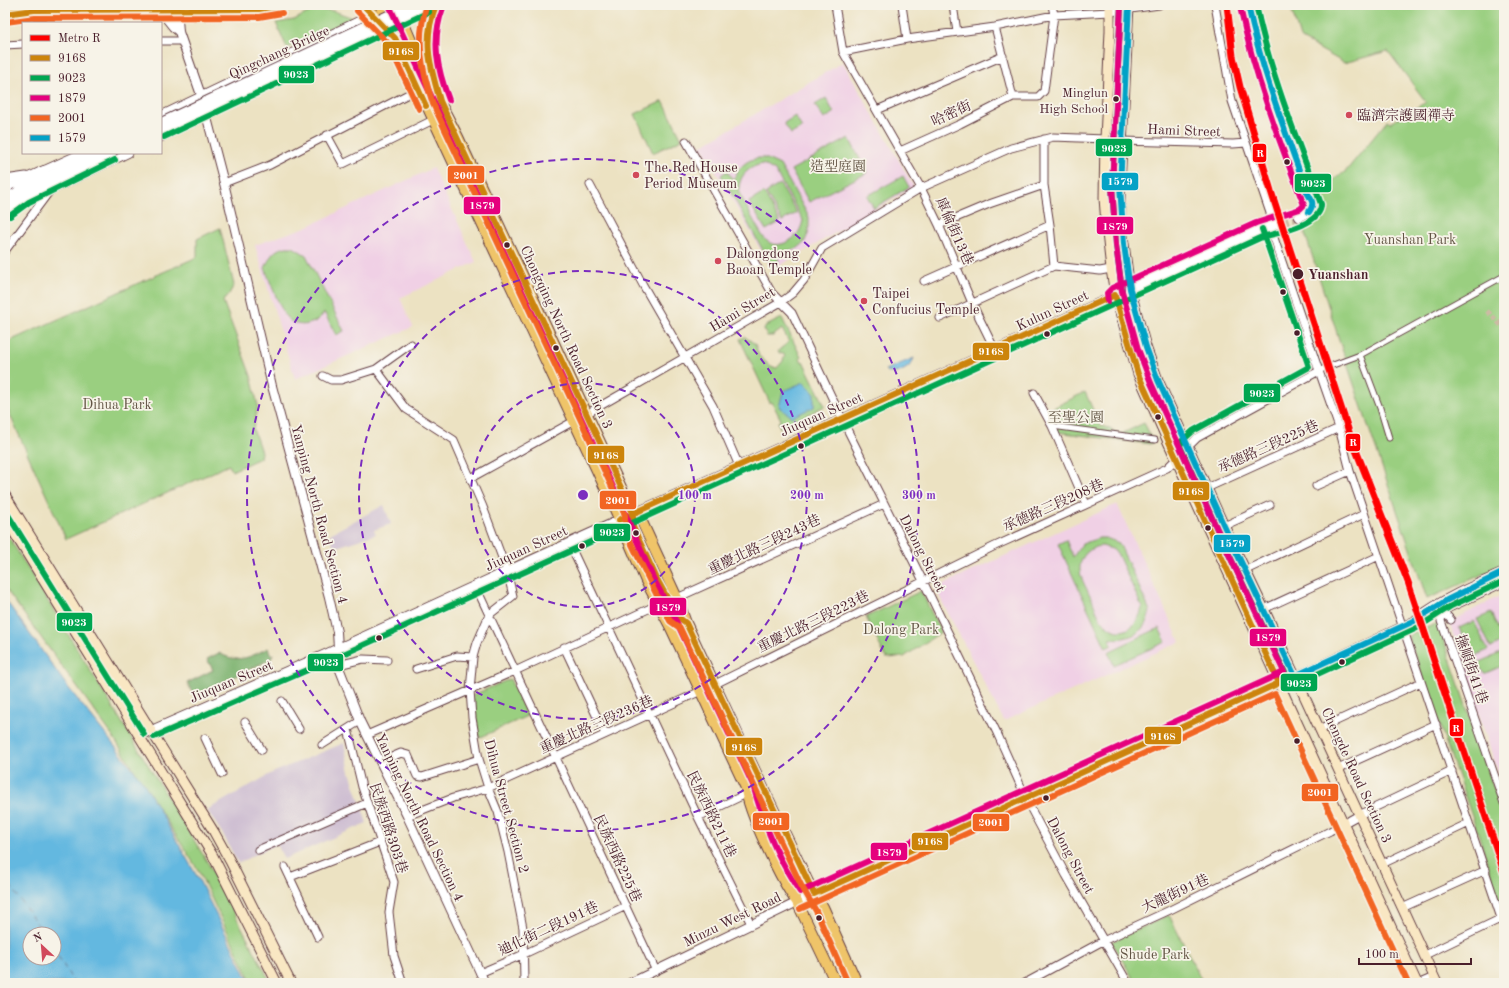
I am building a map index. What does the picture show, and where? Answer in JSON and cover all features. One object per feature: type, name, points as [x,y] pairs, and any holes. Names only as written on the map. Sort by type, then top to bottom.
[{"type":"highway","points":[[5,15],[33,8],[80,5]]},
{"type":"highway","points":[[33,8],[259,9],[281,5]]},
{"type":"highway","points":[[436,5],[429,25],[427,44],[440,101]]},
{"type":"highway","points":[[364,11],[397,42]]},
{"type":"main road","name":"Chongqing North Road Section 3","points":[[380,5],[574,421],[646,580],[701,691],[746,788],[746,794],[765,842],[789,892],[797,902],[836,983]]},
{"type":"main road","name":"Chongqing North Road Section 3","points":[[396,5],[425,74],[440,101],[634,513],[642,522],[714,684],[814,894],[823,907],[858,983]]},
{"type":"main road","points":[[1119,8],[1105,139],[1104,198],[1115,295],[1138,374],[1417,983]]},
{"type":"main road","name":"Chengde Road Section 3","points":[[1119,8],[1122,141],[1120,186],[1121,221],[1130,289],[1146,347],[1158,380],[1224,526],[1246,570],[1436,980]]},
{"type":"main road","points":[[5,495],[151,730],[227,856],[291,983]]},
{"type":"main road","points":[[5,518],[213,856],[277,983]]},
{"type":"street","name":"Yanping North Road Section 4","points":[[156,5],[173,27],[179,32]]},
{"type":"street","name":"Yanping North Road Section 4","points":[[169,5],[179,23],[179,32],[201,95],[224,183],[272,386],[329,597],[337,632],[338,665],[360,721],[486,983]]},
{"type":"street","name":"Qingchang Bridge","points":[[162,122],[408,5]]},
{"type":"street","name":"Qingchang Bridge","points":[[162,130],[426,5]]},
{"type":"street","points":[[835,5],[843,52],[907,39],[995,27],[1054,15],[1159,5]]},
{"type":"street","points":[[902,5],[907,39]]},
{"type":"street","points":[[953,5],[957,32]]},
{"type":"street","points":[[995,27],[1013,97],[1038,97],[1044,91],[1054,15],[1052,5]]},
{"type":"street","points":[[1215,5],[1232,101],[1270,213],[1270,226],[1339,428],[1350,471],[1364,514],[1486,870],[1504,927]]},
{"type":"street","points":[[1248,5],[1252,24],[1273,94],[1300,174],[1313,203],[1313,206],[1309,212],[1299,217]]},
{"type":"street","points":[[162,114],[364,11]]},
{"type":"street","points":[[162,138],[380,34],[397,42]]},
{"type":"street","points":[[162,41],[182,41]]},
{"type":"street","points":[[5,45],[22,44]]},
{"type":"street","name":"庫倫街13巷","points":[[843,52],[900,151],[939,225],[972,302],[995,350]]},
{"type":"street","points":[[877,110],[1003,56]]},
{"type":"street","points":[[224,183],[270,165],[418,89]]},
{"type":"street","name":"哈密街","points":[[900,151],[960,124],[1013,97]]},
{"type":"street","points":[[327,135],[343,164],[433,120]]},
{"type":"street","name":"Hami Street","points":[[471,478],[587,414],[781,302],[804,280],[822,248],[920,188],[1011,148],[1044,139],[1053,137],[1105,139]]},
{"type":"street","points":[[1044,139],[1044,185],[1054,266]]},
{"type":"street","name":"Dalong Street","points":[[686,141],[772,293],[792,313],[842,419],[924,581],[1026,798],[1066,875],[1128,983]]},
{"type":"street","name":"Hami Street","points":[[1122,141],[1233,144],[1246,143]]},
{"type":"street","points":[[5,197],[9,186],[79,154]]},
{"type":"street","points":[[6,206],[20,189],[93,154]]},
{"type":"street","points":[[6,206],[25,195],[110,154]]},
{"type":"street","points":[[6,206],[48,192],[127,154]]},
{"type":"street","points":[[5,179],[26,176],[44,170]]},
{"type":"street","points":[[590,185],[643,285],[713,406],[739,466]]},
{"type":"street","points":[[939,225],[989,204],[1044,185]]},
{"type":"street","points":[[5,251],[48,192]]},
{"type":"street","name":"Kulun Street","points":[[922,383],[1115,295],[1270,226],[1281,223]]},
{"type":"street","points":[[924,281],[1050,225]]},
{"type":"street","points":[[940,318],[972,302],[1054,266],[1100,271],[1111,270]]},
{"type":"street","points":[[1188,446],[1196,438],[1319,371],[1360,355],[1504,276]]},
{"type":"street","points":[[323,376],[331,380],[341,380],[376,369],[411,344]]},
{"type":"street","points":[[1360,355],[1380,408],[1389,438]]},
{"type":"street","name":"Dihua Street Section 2","points":[[376,369],[406,409],[454,440],[471,478],[507,570],[513,596],[489,615],[477,643],[473,657],[470,690],[472,718],[479,759],[488,788],[498,812],[508,852],[523,928],[524,983]]},
{"type":"street","name":"Jiuquan Street","points":[[140,736],[338,648],[922,383]]},
{"type":"street","points":[[1034,393],[1052,426],[1086,504]]},
{"type":"street","points":[[1052,426],[1154,440]]},
{"type":"street","name":"承德路三段225巷","points":[[1207,488],[1339,428]]},
{"type":"street","name":"承德路三段208巷","points":[[924,581],[1086,504],[1167,468],[1188,446]]},
{"type":"street","points":[[1316,486],[1350,471]]},
{"type":"street","name":"重慶北路三段243巷","points":[[677,598],[884,504]]},
{"type":"street","points":[[1224,526],[1270,505]]},
{"type":"street","points":[[1246,570],[1364,514]]},
{"type":"street","name":"民族西路211巷","points":[[569,542],[698,817],[751,924]]},
{"type":"street","points":[[1264,609],[1379,556]]},
{"type":"street","name":"Minzu West Road","points":[[1414,621],[1443,600],[1504,572]]},
{"type":"street","name":"重慶北路三段223巷","points":[[714,684],[827,630],[924,581]]},
{"type":"street","name":"Minzu West Road","points":[[630,983],[814,894],[1414,621],[1443,611],[1504,582]]},
{"type":"street","name":"民族西路225巷","points":[[475,585],[656,971]]},
{"type":"street","points":[[367,735],[515,671],[659,604]]},
{"type":"street","points":[[1443,611],[1451,620]]},
{"type":"street","name":"撫順街41巷","points":[[1443,611],[1442,621],[1504,803]]},
{"type":"street","points":[[564,647],[605,734]]},
{"type":"street","points":[[416,669],[457,656],[473,657]]},
{"type":"street","points":[[338,665],[363,659],[388,660]]},
{"type":"street","points":[[1319,729],[1421,682]]},
{"type":"street","name":"重慶北路三段236巷","points":[[407,816],[453,798],[488,788],[714,684]]},
{"type":"street","points":[[282,701],[299,729]]},
{"type":"street","points":[[322,745],[360,721]]},
{"type":"street","points":[[245,722],[262,750]]},
{"type":"street","points":[[1338,769],[1436,724]]},
{"type":"street","name":"民族西路303巷","points":[[348,729],[367,804],[394,882],[389,912],[394,956],[403,983]]},
{"type":"street","points":[[205,738],[222,774]]},
{"type":"street","points":[[380,762],[401,753],[408,755],[418,776],[422,777],[479,759]]},
{"type":"street","name":"大龍街91巷","points":[[1025,983],[1103,941],[1258,867],[1344,824],[1359,814],[1452,771]]},
{"type":"street","points":[[698,817],[746,794]]},
{"type":"street","points":[[258,850],[367,804]]},
{"type":"street","points":[[1382,864],[1470,823]]},
{"type":"street","points":[[290,877],[380,842]]},
{"type":"street","points":[[285,867],[318,937]]},
{"type":"street","points":[[1402,908],[1486,870]]},
{"type":"street","name":"迪化街二段191巷","points":[[480,973],[626,906]]},
{"type":"street","points":[[1425,956],[1502,918]]},
{"type":"street","points":[[1420,983],[1436,980]]},
{"type":"shaded area","points":[[843,62],[914,187],[772,270],[701,146]]},
{"type":"shaded area","points":[[433,168],[476,262],[400,298],[413,327],[295,379],[255,245],[306,227]]},
{"type":"shaded area","points":[[1117,504],[1180,642],[1004,721],[935,588]]},
{"type":"shaded area","points":[[384,505],[391,524],[374,530],[376,534],[334,548],[330,534]]},
{"type":"shaded area","points":[[1504,594],[1504,791],[1449,622]]},
{"type":"shaded area","points":[[344,743],[350,772],[367,823],[284,859],[277,844],[238,863],[224,836],[207,810],[272,773]]},
{"type":"green space","name":"Yuanshan Park","points":[[1290,5],[1504,5],[1504,565],[1427,599],[1343,352],[1302,224],[1317,218],[1321,209],[1320,189],[1346,171],[1387,121],[1390,123],[1426,102],[1388,51],[1344,63],[1300,38]]},
{"type":"green space","points":[[315,9],[334,11],[353,18],[287,48],[276,23],[294,20]]},
{"type":"green space","points":[[826,98],[834,113],[824,119],[815,105]]},
{"type":"green space","points":[[663,101],[682,139],[653,153],[635,114]]},
{"type":"green space","points":[[795,116],[802,128],[791,134],[784,123]]},
{"type":"green space","name":"造型庭園","points":[[849,138],[867,173],[809,202],[791,170]]},
{"type":"green space","points":[[765,158],[780,165],[809,217],[809,232],[804,243],[798,248],[792,250],[780,252],[773,250],[779,261],[771,265],[721,175],[727,171],[733,180],[738,171],[746,162],[754,159]],"holes":[[[763,164],[775,171],[803,220],[800,230],[796,235],[785,243],[780,244],[769,243],[764,238],[739,193],[740,182],[748,170],[757,165]]]},
{"type":"green space","points":[[903,176],[909,187],[874,208],[867,196]]},
{"type":"green space","points":[[780,184],[797,213],[782,221],[766,193]]},
{"type":"green space","points":[[764,193],[780,222],[766,230],[749,202]]},
{"type":"green space","name":"Dihua Park","points":[[220,228],[234,285],[223,301],[251,376],[258,406],[253,429],[261,452],[260,458],[232,471],[229,465],[66,539],[5,404],[5,343],[197,257],[197,239]]},
{"type":"green space","points":[[286,247],[293,247],[306,255],[344,331],[336,335],[324,312],[318,320],[305,325],[295,323],[285,316],[265,268],[270,257],[275,252]]},
{"type":"green space","name":"Dalongdong Baoan Temple","points":[[782,318],[801,357],[800,358],[802,362],[803,361],[825,406],[780,428],[778,422],[781,420],[772,402],[770,403],[740,339],[745,337],[755,344],[759,356],[771,367],[777,368],[783,361],[785,355],[778,352],[789,342],[782,329],[773,336],[767,336],[764,330],[766,326]]},
{"type":"green space","name":"至聖公園","points":[[1085,392],[1100,425],[1121,434],[1144,423],[1154,442],[1150,444],[1057,432],[1047,411]]},
{"type":"green space","points":[[5,531],[208,863],[271,983],[252,983],[198,870],[112,735],[5,588]]},
{"type":"green space","points":[[1099,538],[1106,538],[1119,543],[1150,611],[1148,619],[1141,630],[1136,634],[1124,638],[1109,639],[1112,645],[1106,648],[1058,544],[1066,540],[1073,557],[1082,544]],"holes":[[[1102,546],[1112,549],[1117,553],[1142,607],[1137,620],[1128,629],[1123,631],[1111,629],[1100,619],[1083,582],[1080,571],[1083,557],[1093,548]]]},
{"type":"green space","name":"Dalong Park","points":[[921,591],[941,632],[904,657],[886,658],[866,617]]},
{"type":"green space","points":[[1491,613],[1504,641],[1491,648],[1477,619]]},
{"type":"green space","points":[[1474,621],[1488,650],[1473,657],[1459,628]]},
{"type":"green space","points":[[1438,623],[1504,818],[1504,917],[1479,836],[1408,636]]},
{"type":"green space","points":[[1159,628],[1166,642],[1114,665],[1108,652]]},
{"type":"green space","points":[[268,648],[271,655],[273,654],[271,659],[194,696],[187,683],[213,670],[207,659],[219,653],[238,659],[250,656]]},
{"type":"green space","points":[[1503,652],[1504,665],[1484,674],[1478,663]]},
{"type":"green space","points":[[510,679],[527,716],[479,738],[473,695]]},
{"type":"green space","name":"Shude Park","points":[[1169,915],[1203,983],[1136,983],[1111,942]]},
{"type":"water","points":[[914,358],[911,365],[902,371],[892,373],[885,370]]},
{"type":"water","points":[[804,382],[814,393],[814,407],[792,417],[779,407],[783,391]]},
{"type":"water","points":[[5,599],[67,686],[144,783],[199,880],[250,983],[5,983]]},
{"type":"ferry route","points":[[5,878],[38,926]]},
{"type":"ferry route","points":[[62,963],[74,983]]},
{"type":"tunnel","points":[[1281,223],[1299,217]]},
{"type":"tunnel","points":[[1487,311],[1504,328]]},
{"type":"metro line","name":"R","points":[[1227,5],[1233,56],[1240,87],[1271,191],[1350,435],[1408,582],[1504,872]]},
{"type":"transit line","name":"9168","points":[[5,14],[34,10],[259,9],[281,5]]},
{"type":"transit line","name":"9168","points":[[363,5],[395,38],[426,106]]},
{"type":"transit line","name":"1879","points":[[389,5],[621,504],[653,578],[678,625],[753,785],[766,827],[778,854],[800,892],[1284,672],[1151,383],[1138,349],[1122,291],[1116,245],[1112,186],[1121,5]]},
{"type":"transit line","name":"2001","points":[[427,5],[421,30],[421,54],[433,104],[625,515],[625,530],[670,621],[680,628],[801,885],[816,911],[848,983]]},
{"type":"transit line","name":"9168","points":[[436,5],[429,30],[428,42],[433,76],[440,101],[633,513],[633,527],[658,581],[677,616],[686,623],[814,894]]},
{"type":"transit line","name":"9023","points":[[1121,5],[1112,186],[1116,245],[1122,290]]},
{"type":"transit line","name":"1579","points":[[1129,5],[1120,186],[1124,244],[1130,289],[1146,347],[1158,380],[1224,526],[1295,676]]},
{"type":"transit line","name":"1579","points":[[1248,5],[1253,29],[1274,100],[1312,202],[1309,212]]},
{"type":"transit line","name":"9023","points":[[154,737],[326,662],[1262,237],[1307,223],[1319,211],[1321,204],[1276,81],[1256,5]]},
{"type":"transit line","name":"1879","points":[[1108,302],[1107,293],[1112,288],[1256,223],[1300,209],[1304,205],[1276,132],[1252,57],[1240,7]]},
{"type":"transit line","name":"1879","points":[[443,8],[439,20],[436,43],[441,77],[449,100]]},
{"type":"transit line","name":"2001","points":[[357,11],[388,43],[419,109]]},
{"type":"transit line","name":"9023","points":[[164,137],[429,12]]},
{"type":"transit line","name":"2001","points":[[6,22],[35,18],[259,17],[282,13]]},
{"type":"transit line","name":"9023","points":[[10,216],[29,202],[115,160]]},
{"type":"transit line","name":"9023","points":[[1262,229],[1309,367],[1193,431],[1182,441],[1180,446],[1217,529],[1289,681],[1293,684],[1298,683],[1417,628],[1451,606],[1504,581]]},
{"type":"transit line","name":"9168","points":[[1115,295],[1138,374],[1279,683]]},
{"type":"transit line","name":"9168","points":[[619,520],[1115,295]]},
{"type":"transit line","name":"9023","points":[[5,510],[144,734]]},
{"type":"transit line","name":"1579","points":[[1295,676],[1414,621],[1447,600],[1504,572]]},
{"type":"transit line","name":"9168","points":[[814,894],[1279,683]]},
{"type":"transit line","name":"2001","points":[[800,909],[1275,694],[1408,983]]},
{"type":"place","name":"Minglun High School","points":[[1116,99]]},
{"type":"place","name":"臨濟宗護國禪寺","points":[[1349,115]]},
{"type":"place","name":"The Red House Period Museum","points":[[636,175]]},
{"type":"place","name":"Dalongdong Baoan Temple","points":[[718,261]]},
{"type":"place","name":"Yuanshan","points":[[1298,274]]},
{"type":"place","name":"Taipei Confucius Temple","points":[[864,301]]}]
